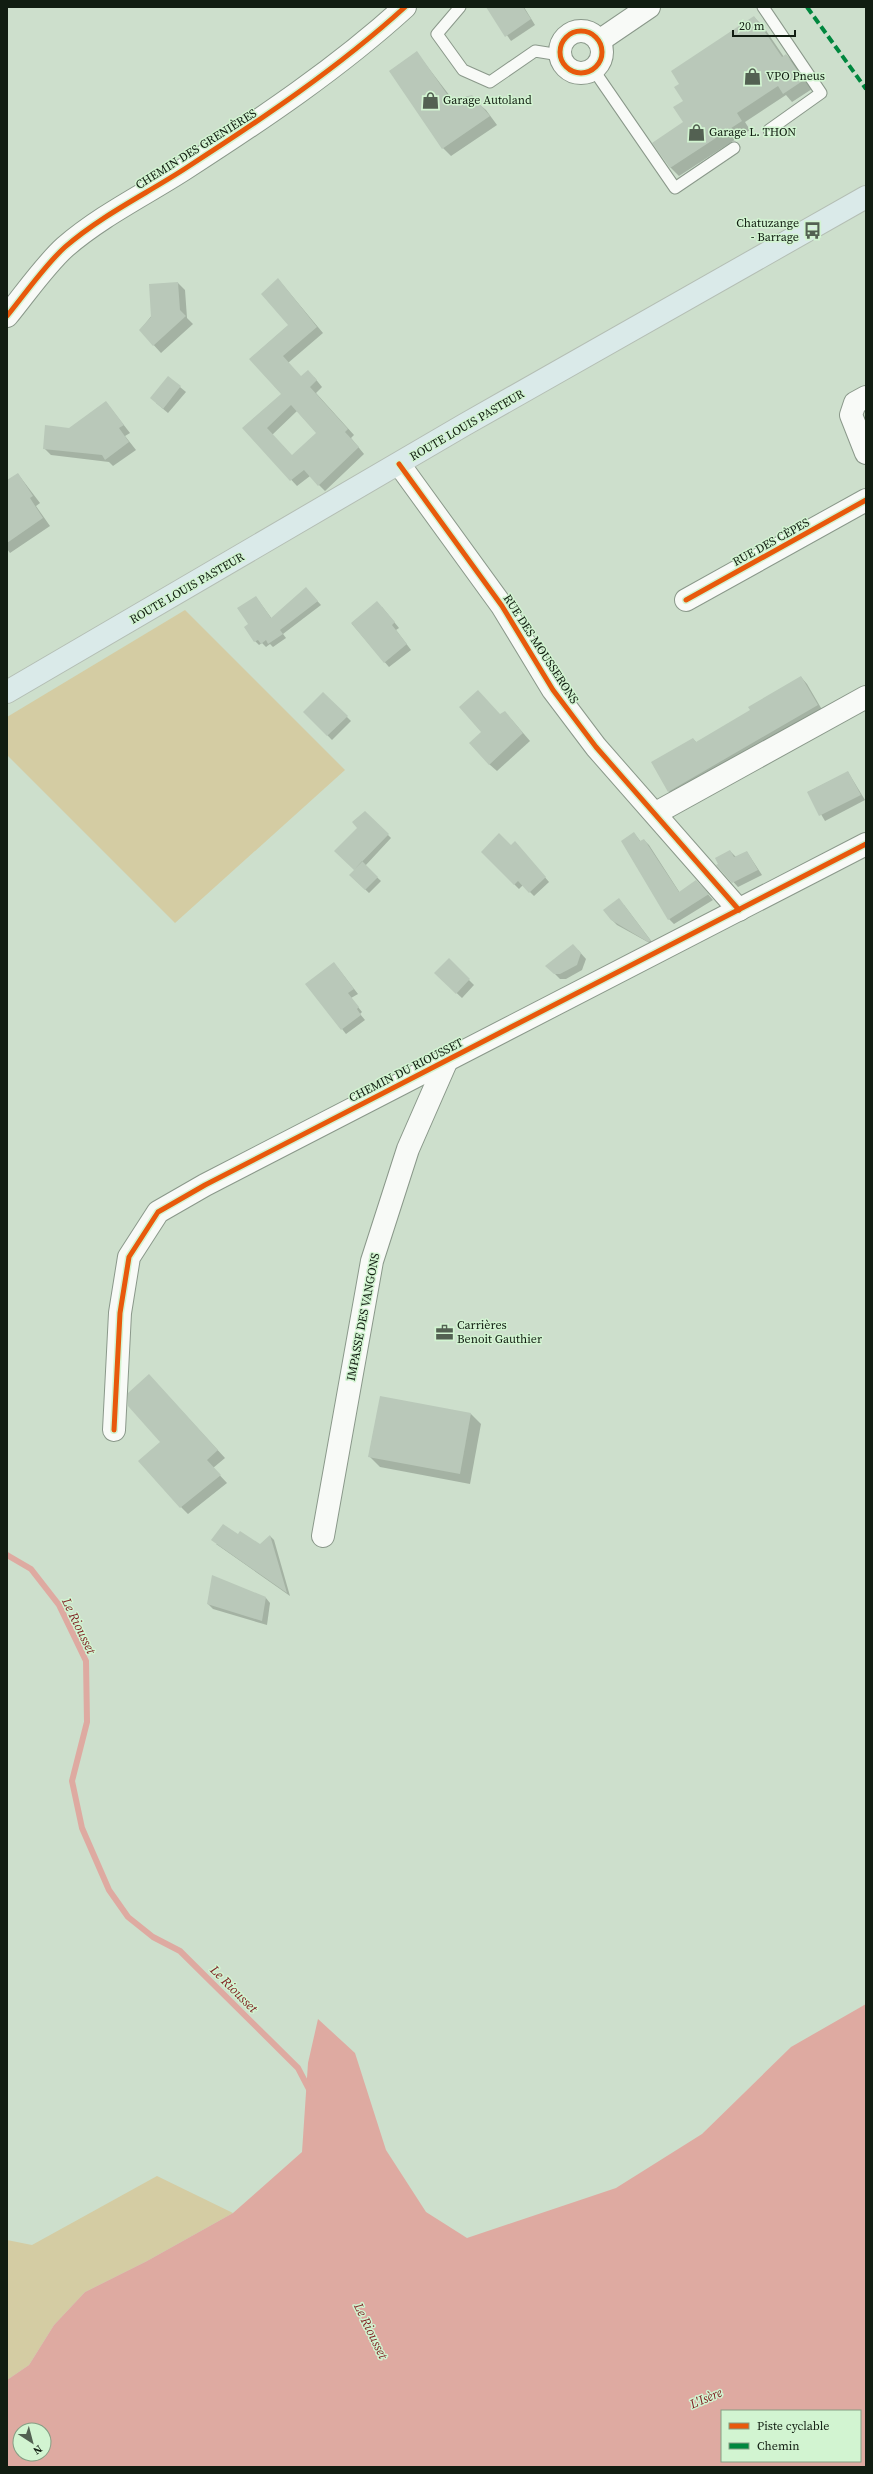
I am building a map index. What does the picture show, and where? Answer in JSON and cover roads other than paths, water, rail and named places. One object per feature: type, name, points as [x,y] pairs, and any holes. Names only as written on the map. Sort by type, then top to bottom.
[{"type":"main road","name":"ROUTE LOUIS PASTEUR","points":[[7,692],[399,464],[866,197]]},
{"type":"street","name":"CHEMIN DES GRENIÈRES","points":[[7,316],[64,248],[107,214],[155,188],[259,121],[380,30],[405,7]]},
{"type":"street","points":[[599,41],[649,7]]},
{"type":"street","points":[[573,32],[588,32],[599,41],[602,51],[600,62],[593,70],[583,73],[572,72],[564,65],[560,55],[562,41],[573,32]]},
{"type":"street","points":[[866,397],[855,403],[851,415],[866,453]]},
{"type":"street","name":"RUE DES MOUSSERONS","points":[[399,464],[502,606],[553,690],[596,747],[656,813],[739,910]]},
{"type":"street","name":"RUE DES CÈPES","points":[[686,600],[866,500]]},
{"type":"street","points":[[656,813],[866,697]]},
{"type":"street","name":"CHEMIN DU RIOUSSET","points":[[114,1430],[120,1313],[129,1257],[158,1212],[205,1185],[866,844]]},
{"type":"street","name":"IMPASSE DES VANGONS","points":[[322,1536],[372,1261],[408,1149],[447,1060]]},
{"type":"lane","points":[[460,7],[437,34],[462,70],[490,82],[535,51],[560,55]]},
{"type":"lane","points":[[763,7],[822,93],[770,130]]},
{"type":"lane","points":[[593,70],[675,188],[734,148]]},
{"type":"water","name":"L'Isère","points":[[866,2004],[866,2467],[7,2467],[7,2380],[29,2365],[54,2325],[85,2292],[147,2261],[233,2213],[302,2152],[308,2063],[318,2019],[355,2053],[386,2150],[426,2212],[467,2238],[616,2188],[702,2134],[791,2047]]},
{"type":"waterway","name":"Le Riousset","points":[[7,1555],[31,1569],[59,1605],[86,1661],[87,1722],[72,1781],[82,1828],[109,1890],[128,1917],[153,1937],[180,1951],[298,2068],[310,2091]]},
{"type":"place","name":"VPO Pneus","points":[[753,76]]},
{"type":"place","name":"Garage Autoland","points":[[430,100]]},
{"type":"place","name":"Garage L. THON","points":[[696,132]]},
{"type":"place","name":"Chatuzange - Barrage","points":[[812,230]]},
{"type":"place","name":"Carrières Benoit Gauthier","points":[[444,1332]]}]
